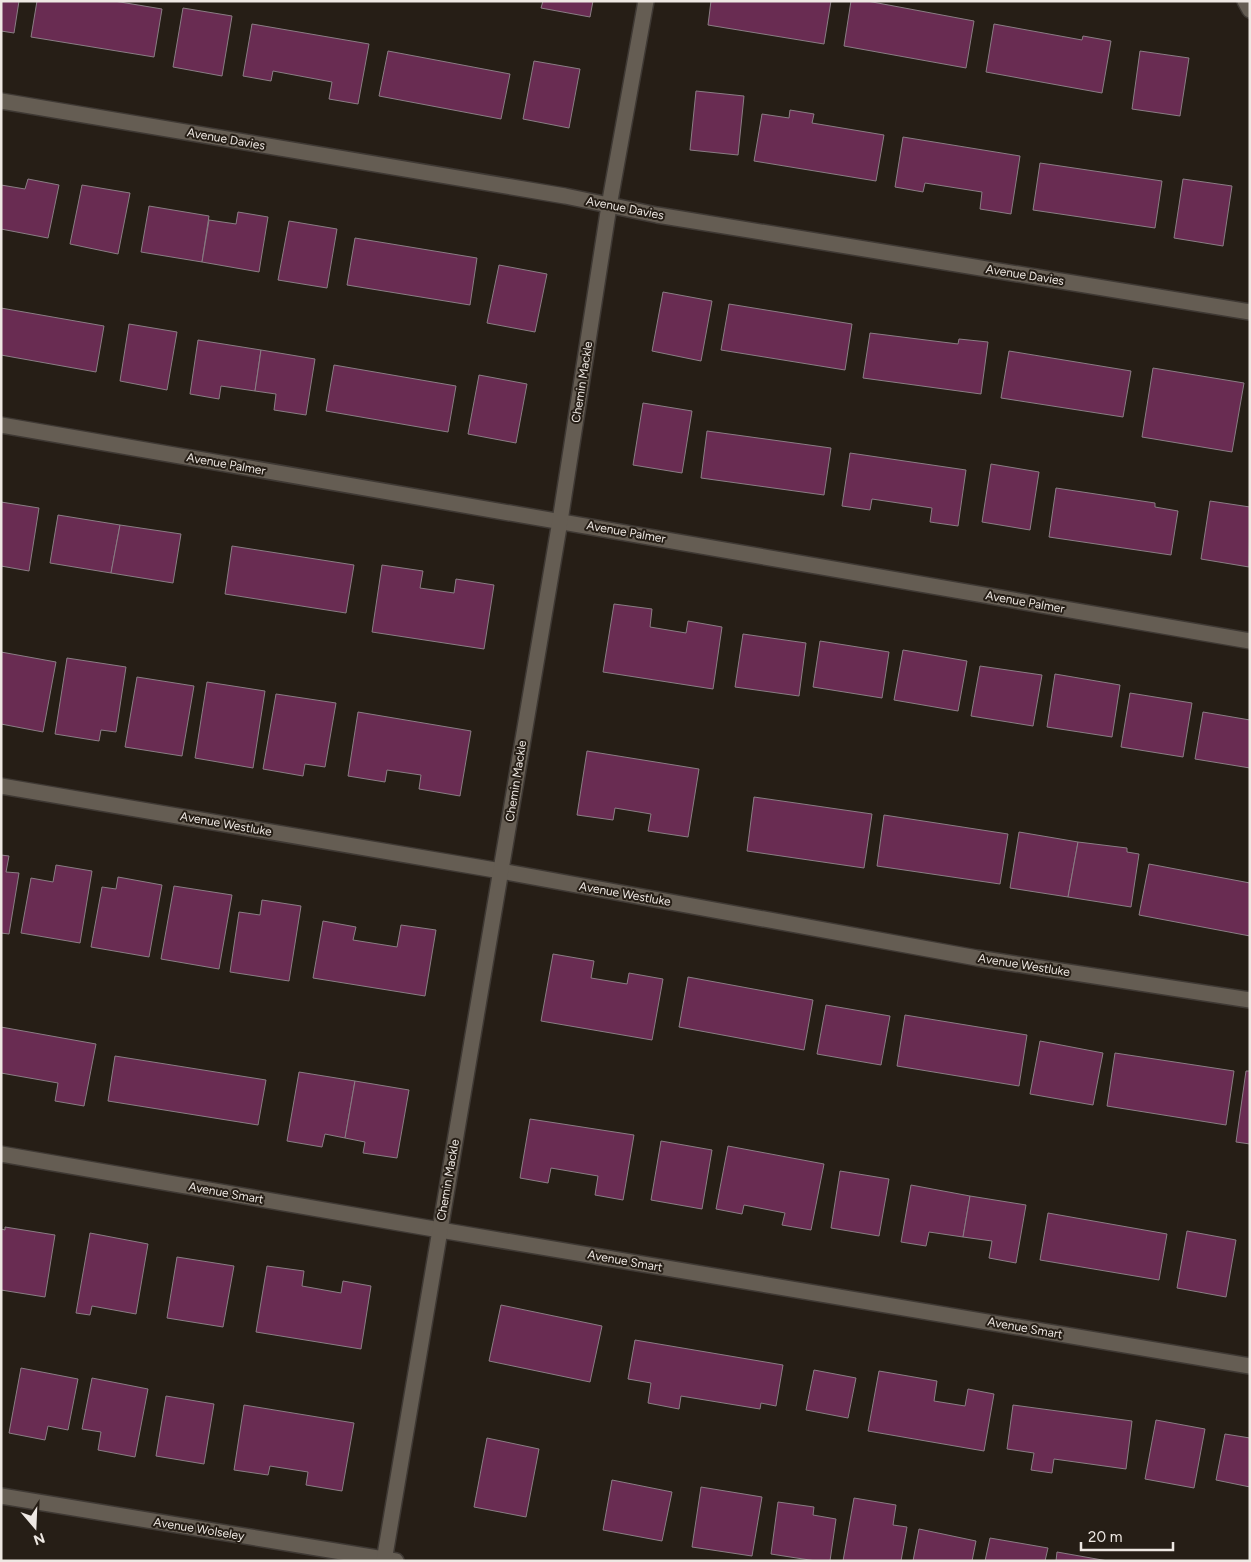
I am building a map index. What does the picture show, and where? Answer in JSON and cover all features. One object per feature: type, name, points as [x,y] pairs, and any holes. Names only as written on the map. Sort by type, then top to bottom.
[{"type":"street","name":"Chemin Mackle","points":[[388,1560],[440,1230],[560,521],[609,206],[646,1]]},
{"type":"street","points":[[1245,1],[1250,10]]},
{"type":"street","name":"Avenue Davies","points":[[1,101],[565,196],[609,206],[1250,312]]},
{"type":"street","name":"Avenue Palmer","points":[[1,425],[1250,641]]},
{"type":"street","name":"Avenue Westluke","points":[[1,786],[501,871],[977,958],[1250,1000]]},
{"type":"street","name":"Avenue Smart","points":[[1,1154],[1250,1366]]},
{"type":"street","name":"Avenue Wolseley","points":[[1,1496],[388,1560]]},
{"type":"building","points":[[1,1],[19,1],[14,33],[1,31]]},
{"type":"building","points":[[37,1],[114,1],[162,9],[154,57],[31,37]]},
{"type":"building","points":[[543,1],[593,1],[590,17],[541,8]]},
{"type":"building","points":[[711,1],[831,1],[824,44],[708,25]]},
{"type":"building","points":[[851,1],[867,1],[974,21],[966,68],[844,46]]},
{"type":"building","points":[[183,8],[232,16],[222,76],[173,67]]},
{"type":"building","points":[[252,24],[369,44],[358,104],[329,99],[332,82],[273,71],[271,81],[243,76]]},
{"type":"building","points":[[994,24],[1082,40],[1083,36],[1111,41],[1102,93],[986,72]]},
{"type":"building","points":[[388,51],[510,74],[501,119],[379,96]]},
{"type":"building","points":[[1140,51],[1189,58],[1180,116],[1132,109]]},
{"type":"building","points":[[534,61],[580,69],[569,128],[523,119]]},
{"type":"building","points":[[696,91],[744,96],[738,155],[690,150]]},
{"type":"building","points":[[790,110],[814,114],[812,123],[884,135],[876,181],[754,161],[762,114],[789,118]]},
{"type":"building","points":[[903,137],[1020,156],[1011,214],[980,209],[982,192],[925,183],[923,192],[895,187]]},
{"type":"building","points":[[1040,163],[1162,181],[1155,228],[1033,210]]},
{"type":"building","points":[[28,179],[59,185],[48,238],[1,229],[1,185],[25,189]]},
{"type":"building","points":[[1183,179],[1232,186],[1223,246],[1174,238]]},
{"type":"building","points":[[82,185],[130,193],[118,254],[70,244]]},
{"type":"building","points":[[149,206],[209,216],[202,262],[141,252]]},
{"type":"building","points":[[238,212],[268,217],[259,272],[202,262],[209,220],[236,224]]},
{"type":"building","points":[[289,221],[337,229],[327,288],[278,280]]},
{"type":"building","points":[[355,238],[477,258],[470,305],[347,285]]},
{"type":"building","points":[[499,265],[547,274],[535,332],[487,323]]},
{"type":"building","points":[[663,292],[712,301],[701,361],[652,351]]},
{"type":"building","points":[[729,304],[852,324],[845,370],[721,350]]},
{"type":"building","points":[[1,308],[104,326],[96,372],[1,355]]},
{"type":"building","points":[[129,324],[177,332],[167,390],[120,381]]},
{"type":"building","points":[[870,333],[958,344],[959,339],[988,342],[981,394],[863,378]]},
{"type":"building","points":[[198,340],[261,350],[255,391],[221,386],[219,399],[190,394]]},
{"type":"building","points":[[261,350],[315,359],[306,415],[274,410],[276,394],[255,391]]},
{"type":"building","points":[[1009,351],[1131,371],[1123,417],[1001,398]]},
{"type":"building","points":[[334,365],[456,386],[448,432],[326,411]]},
{"type":"building","points":[[1153,368],[1244,383],[1232,452],[1142,437]]},
{"type":"building","points":[[479,375],[527,384],[516,443],[468,434]]},
{"type":"building","points":[[643,403],[692,411],[682,473],[633,465]]},
{"type":"building","points":[[707,431],[831,448],[824,495],[701,478]]},
{"type":"building","points":[[850,453],[966,470],[958,526],[930,522],[932,508],[872,499],[870,510],[842,506]]},
{"type":"building","points":[[991,464],[1039,472],[1030,530],[982,522]]},
{"type":"building","points":[[1056,488],[1155,503],[1155,507],[1178,511],[1171,555],[1049,537]]},
{"type":"building","points":[[1210,501],[1250,507],[1249,567],[1201,559]]},
{"type":"building","points":[[1,502],[39,508],[29,571],[1,566]]},
{"type":"building","points":[[58,515],[120,525],[111,573],[50,563]]},
{"type":"building","points":[[120,525],[181,534],[173,583],[111,573]]},
{"type":"building","points":[[232,546],[354,565],[346,613],[225,594]]},
{"type":"building","points":[[382,565],[423,571],[420,588],[454,593],[456,579],[494,585],[484,649],[372,632]]},
{"type":"building","points":[[614,604],[652,609],[650,627],[686,633],[688,621],[722,627],[713,689],[603,672]]},
{"type":"building","points":[[743,634],[806,643],[799,696],[735,687]]},
{"type":"building","points":[[820,641],[889,652],[882,698],[813,687]]},
{"type":"building","points":[[903,650],[967,661],[958,711],[894,700]]},
{"type":"building","points":[[1,652],[56,662],[43,732],[1,724]]},
{"type":"building","points":[[67,658],[126,667],[116,732],[101,730],[99,741],[55,734]]},
{"type":"building","points":[[980,666],[1042,675],[1033,726],[971,716]]},
{"type":"building","points":[[1055,674],[1120,685],[1112,737],[1047,727]]},
{"type":"building","points":[[137,677],[194,686],[182,756],[125,747]]},
{"type":"building","points":[[207,682],[265,691],[253,768],[195,758]]},
{"type":"building","points":[[1130,693],[1192,703],[1183,757],[1121,747]]},
{"type":"building","points":[[276,694],[336,703],[325,767],[305,764],[303,776],[263,769]]},
{"type":"building","points":[[358,712],[471,731],[460,796],[419,789],[421,775],[387,770],[385,782],[348,776]]},
{"type":"building","points":[[1203,712],[1250,720],[1250,768],[1195,759]]},
{"type":"building","points":[[587,751],[699,769],[688,837],[648,831],[651,814],[615,808],[613,820],[577,815]]},
{"type":"building","points":[[754,797],[872,814],[864,868],[747,851]]},
{"type":"building","points":[[884,815],[1008,834],[1000,884],[877,866]]},
{"type":"building","points":[[1019,832],[1078,842],[1068,897],[1010,888]]},
{"type":"building","points":[[1078,842],[1127,848],[1127,852],[1139,854],[1131,907],[1068,897]]},
{"type":"building","points":[[1,855],[9,856],[6,872],[19,873],[9,934],[1,933]]},
{"type":"building","points":[[1149,864],[1250,883],[1250,936],[1139,915]]},
{"type":"building","points":[[56,865],[92,871],[80,943],[21,933],[31,878],[53,882]]},
{"type":"building","points":[[118,877],[162,885],[149,957],[91,947],[102,887],[116,889]]},
{"type":"building","points":[[174,886],[232,895],[219,969],[161,959]]},
{"type":"building","points":[[262,900],[301,906],[289,981],[230,972],[239,912],[260,915]]},
{"type":"building","points":[[323,921],[356,927],[353,940],[397,947],[401,925],[436,930],[425,996],[313,978]]},
{"type":"building","points":[[553,954],[594,961],[591,978],[627,984],[629,973],[663,979],[652,1040],[541,1021]]},
{"type":"building","points":[[688,977],[813,1000],[804,1050],[679,1027]]},
{"type":"building","points":[[826,1005],[890,1016],[881,1065],[817,1054]]},
{"type":"building","points":[[905,1015],[1027,1035],[1019,1086],[897,1066]]},
{"type":"building","points":[[1,1027],[96,1044],[84,1106],[55,1101],[58,1083],[1,1073]]},
{"type":"building","points":[[1040,1041],[1103,1053],[1093,1105],[1030,1094]]},
{"type":"building","points":[[1115,1053],[1234,1071],[1226,1125],[1107,1106]]},
{"type":"building","points":[[115,1056],[266,1080],[258,1125],[108,1101]]},
{"type":"building","points":[[1246,1071],[1250,1071],[1250,1144],[1236,1142]]},
{"type":"building","points":[[299,1072],[355,1081],[345,1138],[325,1134],[322,1147],[287,1141]]},
{"type":"building","points":[[355,1081],[409,1090],[397,1158],[363,1153],[365,1142],[345,1138]]},
{"type":"building","points":[[530,1119],[634,1135],[623,1200],[595,1195],[598,1176],[551,1168],[548,1183],[520,1178]]},
{"type":"building","points":[[661,1141],[712,1150],[702,1209],[651,1200]]},
{"type":"building","points":[[728,1146],[824,1164],[811,1230],[782,1225],[785,1213],[744,1205],[742,1214],[716,1209]]},
{"type":"building","points":[[840,1171],[889,1179],[879,1236],[831,1228]]},
{"type":"building","points":[[911,1185],[970,1196],[963,1237],[929,1232],[926,1246],[901,1242]]},
{"type":"building","points":[[970,1196],[1026,1205],[1016,1263],[989,1258],[992,1241],[963,1237]]},
{"type":"building","points":[[1048,1213],[1167,1234],[1159,1280],[1040,1260]]},
{"type":"building","points":[[5,1227],[55,1235],[45,1297],[1,1290],[1,1229],[5,1230]]},
{"type":"building","points":[[1187,1231],[1236,1240],[1226,1297],[1177,1288]]},
{"type":"building","points":[[90,1233],[148,1244],[136,1314],[92,1306],[90,1315],[76,1313]]},
{"type":"building","points":[[177,1257],[234,1266],[223,1327],[167,1318]]},
{"type":"building","points":[[267,1266],[304,1271],[302,1286],[341,1293],[343,1281],[371,1286],[361,1349],[256,1332]]},
{"type":"building","points":[[501,1305],[602,1326],[590,1382],[489,1361]]},
{"type":"building","points":[[635,1340],[783,1365],[776,1406],[761,1403],[760,1409],[681,1396],[679,1409],[648,1403],[651,1383],[628,1379]]},
{"type":"building","points":[[21,1368],[78,1379],[68,1430],[48,1426],[45,1440],[9,1433]]},
{"type":"building","points":[[814,1370],[856,1378],[848,1418],[806,1410]]},
{"type":"building","points":[[879,1371],[937,1381],[934,1401],[965,1406],[968,1389],[994,1394],[984,1451],[868,1431]]},
{"type":"building","points":[[92,1378],[148,1389],[135,1457],[98,1450],[101,1432],[82,1429]]},
{"type":"building","points":[[166,1396],[214,1404],[204,1464],[156,1456]]},
{"type":"building","points":[[244,1405],[354,1423],[342,1491],[306,1485],[308,1472],[270,1466],[268,1475],[234,1470]]},
{"type":"building","points":[[1013,1405],[1132,1421],[1126,1469],[1054,1459],[1052,1473],[1031,1470],[1034,1453],[1007,1449]]},
{"type":"building","points":[[1156,1420],[1205,1429],[1194,1488],[1145,1479]]},
{"type":"building","points":[[1225,1434],[1250,1438],[1250,1487],[1216,1480]]},
{"type":"building","points":[[487,1438],[539,1449],[526,1517],[474,1507]]},
{"type":"building","points":[[612,1480],[672,1492],[662,1541],[603,1530]]},
{"type":"building","points":[[701,1487],[762,1497],[752,1556],[692,1547]]},
{"type":"building","points":[[854,1498],[896,1505],[893,1525],[907,1527],[901,1561],[843,1561]]},
{"type":"building","points":[[778,1502],[814,1507],[813,1515],[836,1519],[830,1561],[816,1561],[771,1554]]},
{"type":"building","points":[[919,1529],[976,1541],[972,1561],[913,1561]]},
{"type":"building","points":[[990,1538],[1048,1548],[1045,1561],[985,1561]]},
{"type":"building","points":[[1057,1552],[1108,1561],[1056,1561]]}]
